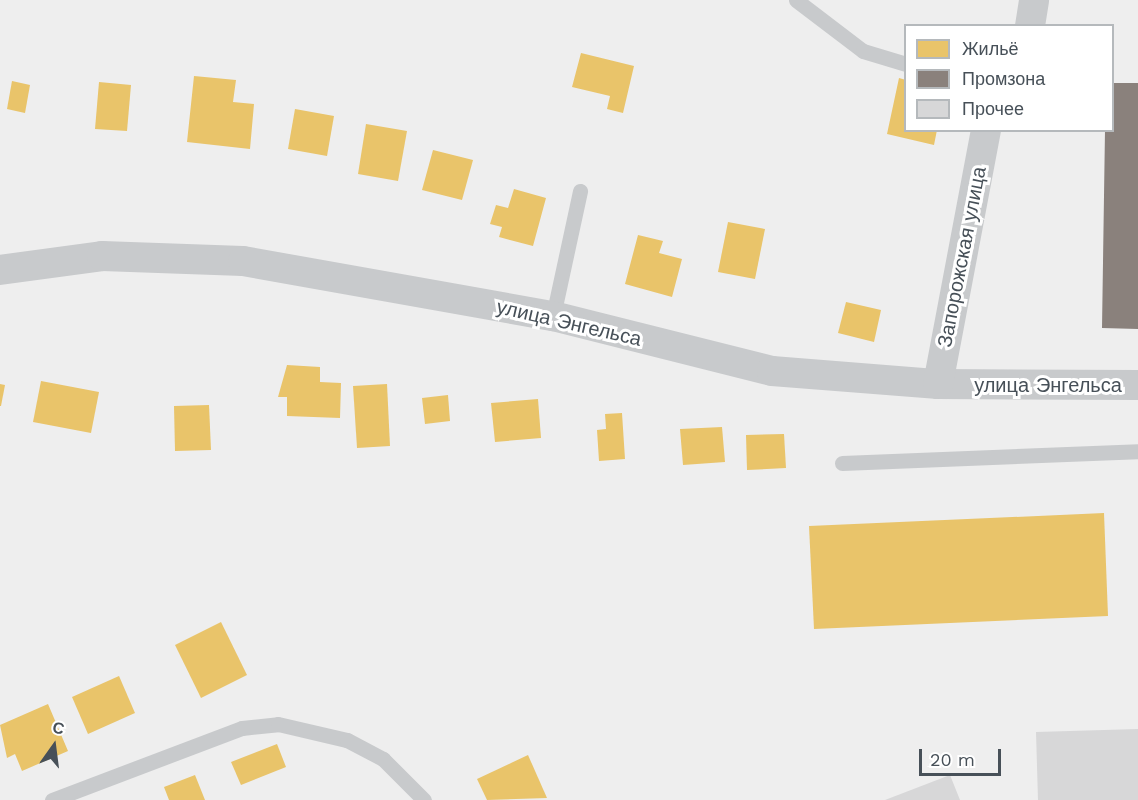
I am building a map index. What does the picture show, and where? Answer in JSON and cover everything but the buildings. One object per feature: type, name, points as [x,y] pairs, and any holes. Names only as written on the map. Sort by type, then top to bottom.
[{"type":"street","points":[[1030,24],[1034,0]]},
{"type":"street","name":"Запорожская улица","points":[[938,384],[986,132]]},
{"type":"street","name":"улица Энгельса","points":[[0,270],[102,256],[243,261],[553,316],[772,371],[938,384],[1138,384]]},
{"type":"lane","points":[[795,0],[863,51],[904,63]]},
{"type":"lane","points":[[553,316],[580,191]]},
{"type":"lane","points":[[842,463],[1138,451]]},
{"type":"lane","points":[[52,800],[242,728],[278,724],[347,740],[382,759],[424,800]]}]
